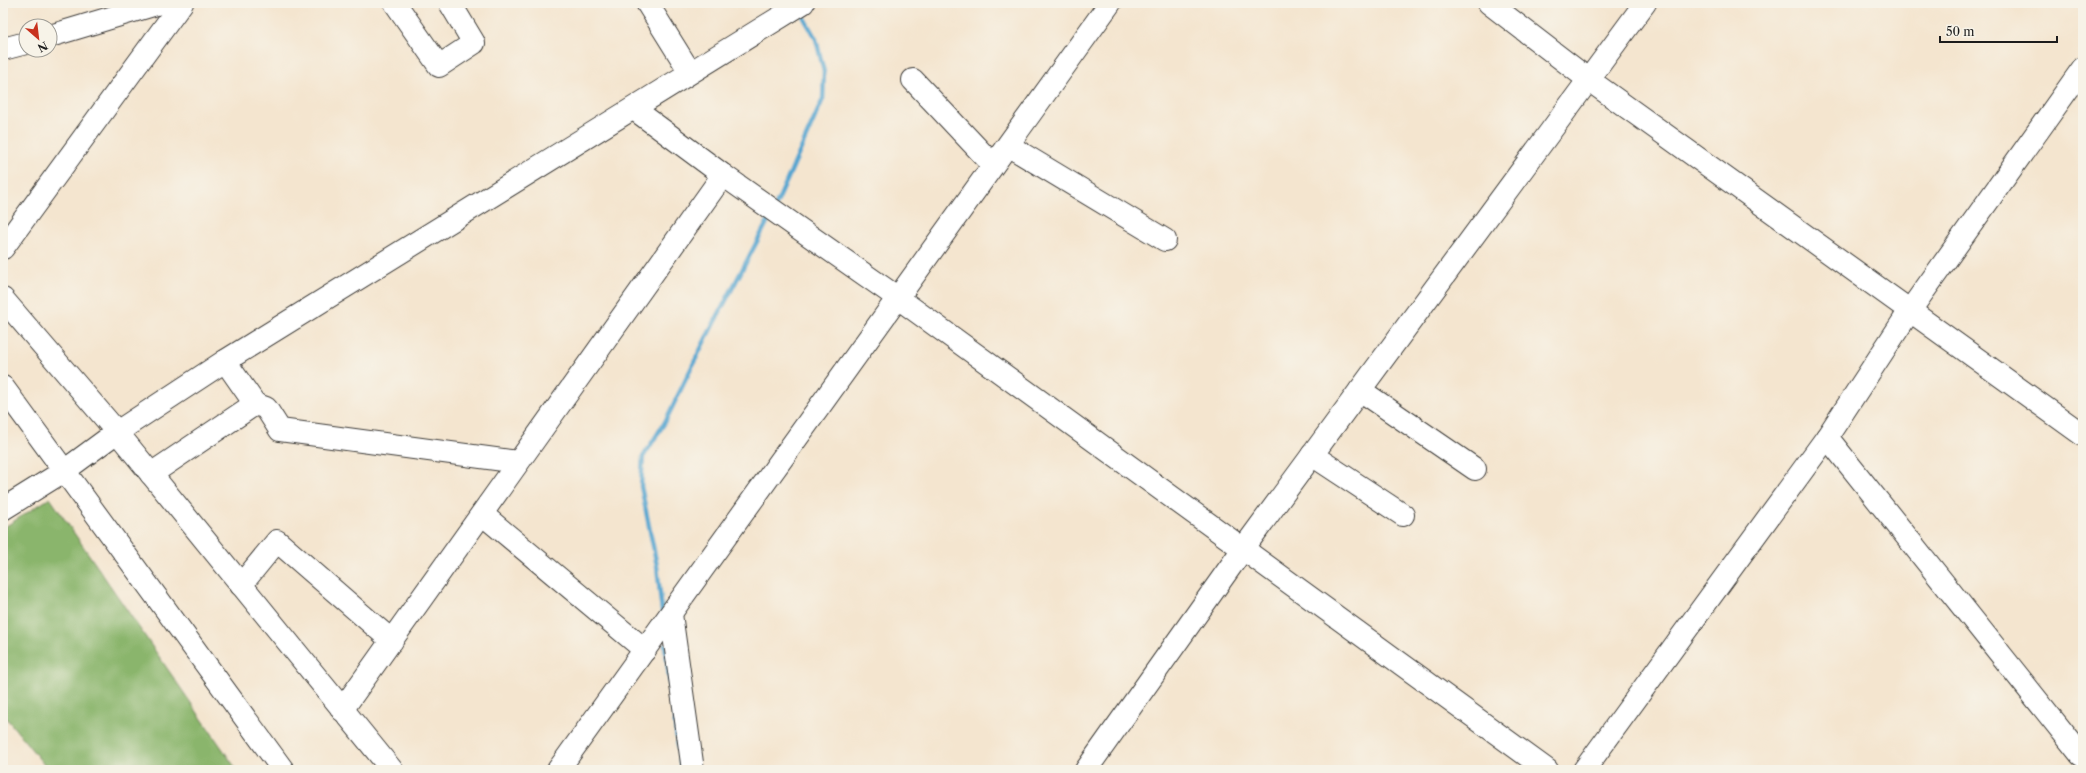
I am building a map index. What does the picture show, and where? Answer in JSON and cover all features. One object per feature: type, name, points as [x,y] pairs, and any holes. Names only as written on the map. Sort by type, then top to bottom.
[{"type":"street","points":[[58,34],[160,3]]},
{"type":"street","points":[[3,248],[182,3]]},
{"type":"street","points":[[395,3],[439,66],[474,43],[450,3]]},
{"type":"street","points":[[647,3],[690,72]]},
{"type":"street","points":[[558,770],[670,617],[993,165],[1009,146],[1110,3]]},
{"type":"street","points":[[1489,3],[1589,80],[1911,309],[2083,435]]},
{"type":"street","points":[[1086,770],[1244,548],[1645,3]]},
{"type":"street","points":[[3,509],[64,471],[117,432],[225,360],[796,7]]},
{"type":"street","points":[[3,50],[18,45]]},
{"type":"street","points":[[1584,770],[1827,437],[1911,309],[2083,68]]},
{"type":"street","points":[[913,80],[993,165]]},
{"type":"street","points":[[634,108],[723,175],[898,298],[1244,548],[1547,770]]},
{"type":"street","points":[[1009,146],[1165,240]]},
{"type":"street","points":[[342,710],[723,175]]},
{"type":"street","points":[[3,299],[117,432],[392,770]]},
{"type":"street","points":[[225,360],[255,404],[266,408],[280,430],[518,462]]},
{"type":"street","points":[[3,387],[283,770]]},
{"type":"street","points":[[1360,390],[1476,469]]},
{"type":"street","points":[[151,474],[255,404]]},
{"type":"street","points":[[1827,437],[2078,759]]},
{"type":"street","points":[[1312,456],[1403,515]]},
{"type":"street","points":[[482,514],[650,644]]},
{"type":"street","points":[[241,585],[277,541],[392,641]]},
{"type":"street","points":[[670,617],[693,770]]},
{"type":"green space","points":[[50,498],[237,770],[46,770],[45,766],[3,714],[3,528]]},
{"type":"waterway","points":[[776,205],[823,99],[824,72],[816,39],[800,11]]},
{"type":"waterway","points":[[662,612],[657,566],[641,486],[643,457],[665,422],[704,342],[771,215]]},
{"type":"waterway","points":[[665,645],[681,770]]}]
